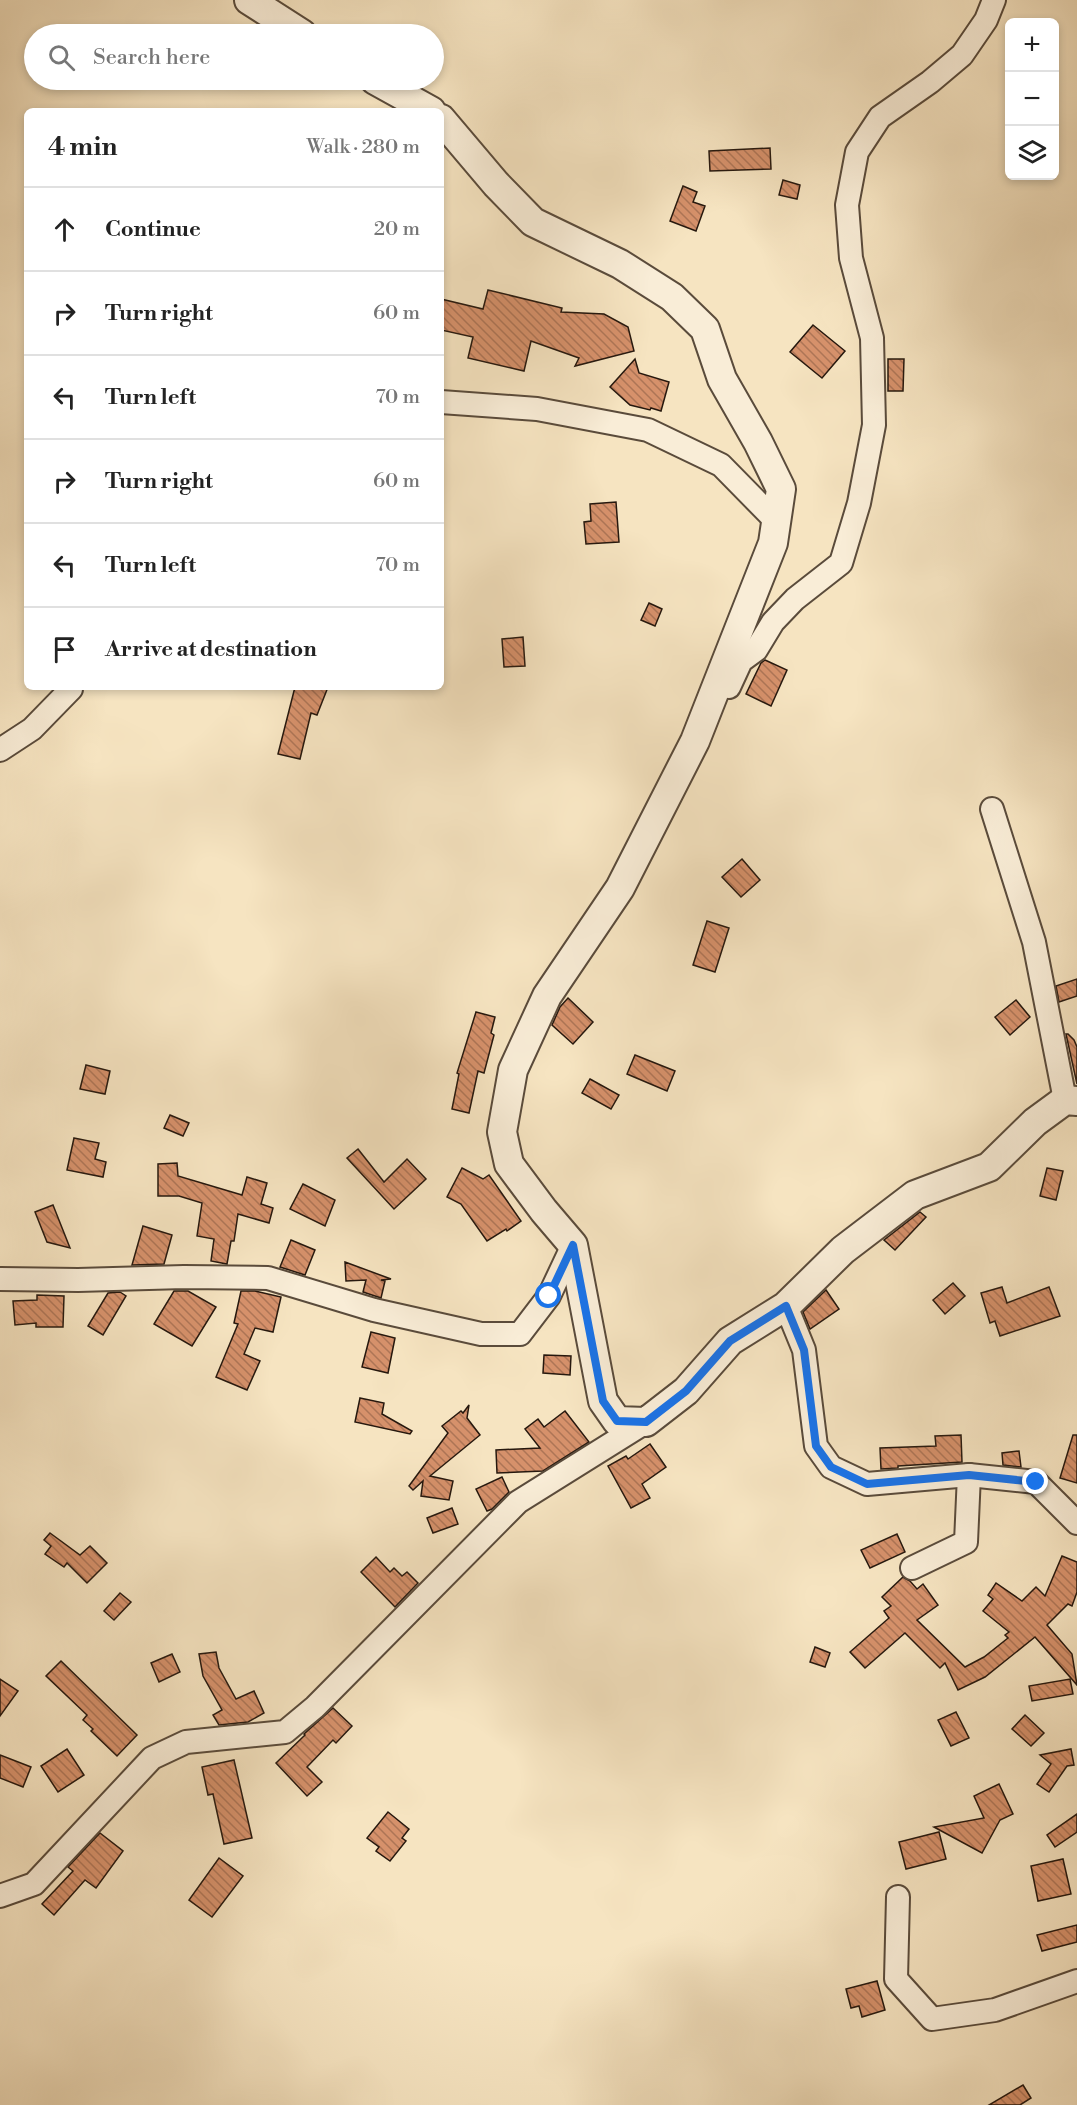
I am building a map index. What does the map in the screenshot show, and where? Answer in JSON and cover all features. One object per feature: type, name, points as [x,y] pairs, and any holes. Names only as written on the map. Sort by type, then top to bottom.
[{"type":"street","points":[[249,0],[286,24]]},
{"type":"street","points":[[696,739],[706,728],[741,661],[756,650],[773,622],[795,599],[841,563],[860,503],[874,425],[872,338],[851,258],[846,206],[857,152],[880,117],[930,82],[962,55],[986,20],[994,0]]},
{"type":"street","points":[[393,90],[426,108]]},
{"type":"street","points":[[444,123],[496,184],[533,222],[620,264],[672,297],[705,329],[722,379],[758,442],[781,489],[773,543],[696,739],[620,888],[547,996],[513,1070],[502,1132],[509,1164],[573,1245],[603,1401],[617,1421],[646,1422]]},
{"type":"street","points":[[444,402],[537,409],[648,430],[722,465],[776,520]]},
{"type":"street","points":[[0,750],[32,729],[69,690]]},
{"type":"street","points":[[0,1896],[34,1884],[152,1758],[186,1742],[285,1732],[315,1707],[518,1502],[646,1422],[686,1391],[730,1341],[786,1306],[843,1250],[915,1195],[989,1167],[1035,1122],[1071,1101],[1034,942],[992,809]]},
{"type":"street","points":[[0,1279],[78,1281],[184,1277],[268,1278],[374,1310],[481,1334],[520,1334],[549,1296],[573,1245]]},
{"type":"street","points":[[786,1306],[804,1350],[816,1446],[831,1467],[867,1484],[969,1475],[1036,1482],[1077,1523]]},
{"type":"street","points":[[912,1568],[966,1542],[969,1475]]},
{"type":"street","points":[[898,1897],[896,1979],[932,2019],[994,2010],[1077,1981]]},
{"type":"building","points":[[770,148],[771,169],[710,171],[709,151]]},
{"type":"building","points":[[783,180],[800,185],[797,199],[779,195]]},
{"type":"building","points":[[683,186],[697,192],[693,202],[705,206],[696,231],[670,221]]},
{"type":"building","points":[[488,290],[562,308],[561,312],[604,314],[628,327],[634,351],[575,366],[579,358],[531,341],[524,371],[468,358],[473,337],[444,331],[444,300],[483,309]]},
{"type":"building","points":[[813,325],[845,351],[822,378],[790,352]]},
{"type":"building","points":[[635,359],[639,373],[669,382],[661,411],[630,405],[610,387]]},
{"type":"building","points":[[888,359],[904,359],[903,391],[888,391]]},
{"type":"building","points":[[616,502],[619,542],[586,544],[584,522],[591,521],[590,504]]},
{"type":"building","points":[[649,603],[662,609],[655,626],[641,620]]},
{"type":"building","points":[[523,637],[525,666],[504,667],[502,639]]},
{"type":"building","points":[[765,660],[787,670],[771,706],[746,694],[761,663]]},
{"type":"building","points":[[294,690],[327,690],[317,715],[311,713],[300,759],[278,754]]},
{"type":"building","points":[[742,859],[760,880],[741,897],[722,877]]},
{"type":"building","points":[[707,921],[729,928],[715,972],[693,965]]},
{"type":"building","points":[[1077,979],[1077,996],[1059,1002],[1056,986]]},
{"type":"building","points":[[568,998],[593,1022],[573,1044],[552,1025],[560,1007]]},
{"type":"building","points":[[1016,1000],[1030,1017],[1010,1035],[995,1017]]},
{"type":"building","points":[[476,1012],[495,1017],[491,1033],[494,1035],[484,1073],[478,1071],[469,1113],[452,1109],[459,1074],[457,1073]]},
{"type":"building","points":[[1066,1034],[1074,1040],[1077,1047],[1077,1084]]},
{"type":"building","points":[[635,1055],[675,1071],[667,1091],[627,1074]]},
{"type":"building","points":[[86,1065],[110,1071],[105,1094],[80,1089]]},
{"type":"building","points":[[590,1079],[619,1095],[611,1109],[582,1093]]},
{"type":"building","points":[[170,1115],[189,1123],[183,1136],[164,1128]]},
{"type":"building","points":[[74,1138],[99,1143],[95,1159],[106,1162],[103,1177],[67,1170]]},
{"type":"building","points":[[358,1149],[384,1182],[407,1159],[426,1179],[394,1209],[347,1158]]},
{"type":"building","points":[[177,1163],[178,1176],[242,1195],[247,1177],[267,1183],[261,1204],[273,1208],[269,1223],[238,1214],[234,1241],[231,1241],[227,1264],[211,1261],[214,1239],[197,1236],[202,1203],[179,1196],[158,1196],[158,1164]]},
{"type":"building","points":[[462,1168],[483,1179],[489,1175],[521,1221],[487,1241],[461,1204],[447,1197]]},
{"type":"building","points":[[1047,1168],[1063,1171],[1056,1200],[1040,1196]]},
{"type":"building","points":[[303,1184],[335,1200],[325,1226],[290,1209]]},
{"type":"building","points":[[53,1205],[70,1248],[47,1242],[35,1212]]},
{"type":"building","points":[[920,1212],[926,1217],[895,1250],[884,1240]]},
{"type":"building","points":[[143,1226],[172,1235],[164,1264],[132,1265]]},
{"type":"building","points":[[291,1240],[315,1250],[305,1275],[280,1267]]},
{"type":"building","points":[[345,1262],[391,1279],[381,1280],[385,1281],[381,1298],[363,1292],[366,1280],[346,1281]]},
{"type":"building","points":[[953,1283],[965,1296],[945,1314],[933,1300]]},
{"type":"building","points":[[1002,1287],[1007,1303],[1049,1287],[1060,1316],[1000,1336],[995,1321],[990,1323],[981,1293]]},
{"type":"building","points":[[826,1290],[839,1309],[810,1329],[803,1312]]},
{"type":"building","points":[[174,1291],[188,1291],[216,1307],[192,1346],[154,1324]]},
{"type":"building","points":[[241,1291],[255,1291],[281,1297],[273,1332],[255,1328],[244,1354],[260,1361],[247,1390],[216,1377],[238,1324],[234,1323]]},
{"type":"building","points":[[120,1292],[126,1296],[103,1335],[88,1326],[108,1293]]},
{"type":"building","points":[[37,1295],[64,1296],[63,1327],[36,1327],[36,1323],[15,1325],[13,1301],[37,1300]]},
{"type":"building","points":[[371,1332],[395,1338],[388,1373],[362,1367]]},
{"type":"building","points":[[544,1355],[571,1356],[570,1375],[543,1373]]},
{"type":"building","points":[[360,1398],[384,1403],[382,1414],[412,1431],[410,1434],[355,1422]]},
{"type":"building","points":[[469,1405],[467,1418],[480,1435],[430,1476],[453,1481],[449,1500],[421,1496],[423,1481],[413,1490],[409,1486],[448,1433],[442,1426],[461,1411],[463,1413]]},
{"type":"building","points":[[565,1411],[589,1442],[543,1471],[497,1473],[496,1450],[540,1448],[525,1429],[538,1419],[544,1427]]},
{"type":"building","points":[[961,1435],[962,1462],[881,1469],[880,1448],[936,1446],[935,1436]]},
{"type":"building","points":[[1073,1435],[1077,1435],[1077,1483],[1060,1478]]},
{"type":"building","points":[[650,1444],[666,1467],[642,1484],[650,1498],[631,1508],[608,1466],[626,1456],[628,1459]]},
{"type":"building","points":[[1019,1451],[1021,1467],[1003,1465],[1002,1453]]},
{"type":"building","points":[[502,1477],[509,1492],[487,1511],[476,1489]]},
{"type":"building","points":[[452,1508],[458,1524],[433,1533],[427,1518]]},
{"type":"building","points":[[50,1533],[80,1555],[90,1546],[107,1563],[87,1583],[67,1563],[64,1567],[45,1554],[51,1546],[44,1540]]},
{"type":"building","points":[[897,1534],[905,1552],[870,1568],[861,1550]]},
{"type":"building","points":[[1062,1556],[1077,1562],[1077,1592],[1072,1606],[1068,1604],[1047,1625],[1072,1654],[1077,1685],[1035,1637],[985,1677],[958,1690],[945,1663],[940,1668],[905,1633],[865,1668],[850,1652],[889,1618],[884,1611],[891,1606],[882,1597],[903,1577],[917,1589],[923,1584],[938,1605],[917,1620],[965,1667],[984,1657],[1008,1638],[1005,1635],[1009,1632],[983,1611],[993,1599],[988,1595],[996,1583],[1022,1601],[1036,1587],[1045,1596]]},
{"type":"building","points":[[376,1557],[390,1572],[394,1568],[402,1576],[407,1572],[418,1583],[395,1607],[361,1572]]},
{"type":"building","points":[[120,1593],[131,1602],[114,1620],[104,1611]]},
{"type":"building","points":[[815,1647],[830,1653],[825,1667],[810,1662]]},
{"type":"building","points":[[216,1652],[219,1668],[236,1699],[254,1691],[264,1713],[248,1722],[219,1725],[213,1715],[222,1710],[203,1676],[199,1654]]},
{"type":"building","points":[[172,1654],[180,1672],[159,1682],[151,1663]]},
{"type":"building","points":[[61,1661],[137,1735],[117,1756],[91,1731],[93,1729],[83,1720],[87,1715],[46,1676]]},
{"type":"building","points":[[0,1679],[18,1691],[0,1716]]},
{"type":"building","points":[[1070,1679],[1073,1694],[1032,1701],[1029,1686]]},
{"type":"building","points":[[333,1708],[352,1726],[336,1743],[333,1740],[307,1767],[322,1782],[307,1796],[276,1763]]},
{"type":"building","points":[[956,1712],[969,1738],[951,1746],[938,1720]]},
{"type":"building","points":[[1025,1715],[1044,1733],[1031,1746],[1012,1729]]},
{"type":"building","points":[[67,1749],[84,1775],[58,1792],[41,1766]]},
{"type":"building","points":[[1071,1749],[1074,1765],[1067,1766],[1049,1792],[1037,1784],[1051,1764],[1040,1755]]},
{"type":"building","points":[[0,1755],[31,1767],[23,1787],[0,1778]]},
{"type":"building","points":[[234,1760],[252,1838],[224,1844],[213,1794],[208,1795],[202,1767]]},
{"type":"building","points":[[999,1784],[1013,1814],[1000,1820],[982,1853],[934,1827],[984,1818],[974,1796]]},
{"type":"building","points":[[388,1812],[409,1829],[402,1838],[406,1841],[390,1861],[376,1851],[379,1847],[367,1838]]},
{"type":"building","points":[[1077,1814],[1077,1832],[1055,1847],[1047,1835]]},
{"type":"building","points":[[939,1832],[946,1859],[906,1869],[899,1842]]},
{"type":"building","points":[[100,1833],[123,1851],[96,1888],[85,1880],[54,1915],[42,1904],[73,1871],[68,1867]]},
{"type":"building","points":[[219,1858],[243,1876],[212,1917],[189,1900]]},
{"type":"building","points":[[1063,1859],[1071,1894],[1038,1901],[1031,1866]]},
{"type":"building","points":[[1077,1925],[1077,1942],[1042,1951],[1037,1935]]},
{"type":"building","points":[[877,1981],[885,2010],[862,2017],[859,2006],[851,2008],[846,1989]]},
{"type":"building","points":[[1023,2085],[1031,2098],[1020,2105],[989,2105]]},
{"type":"route","points":[[549,1296],[573,1245],[603,1401],[617,1421],[646,1422],[686,1391],[730,1341],[786,1306],[804,1350],[816,1446],[831,1467],[867,1484],[969,1475],[1036,1482]]}]
